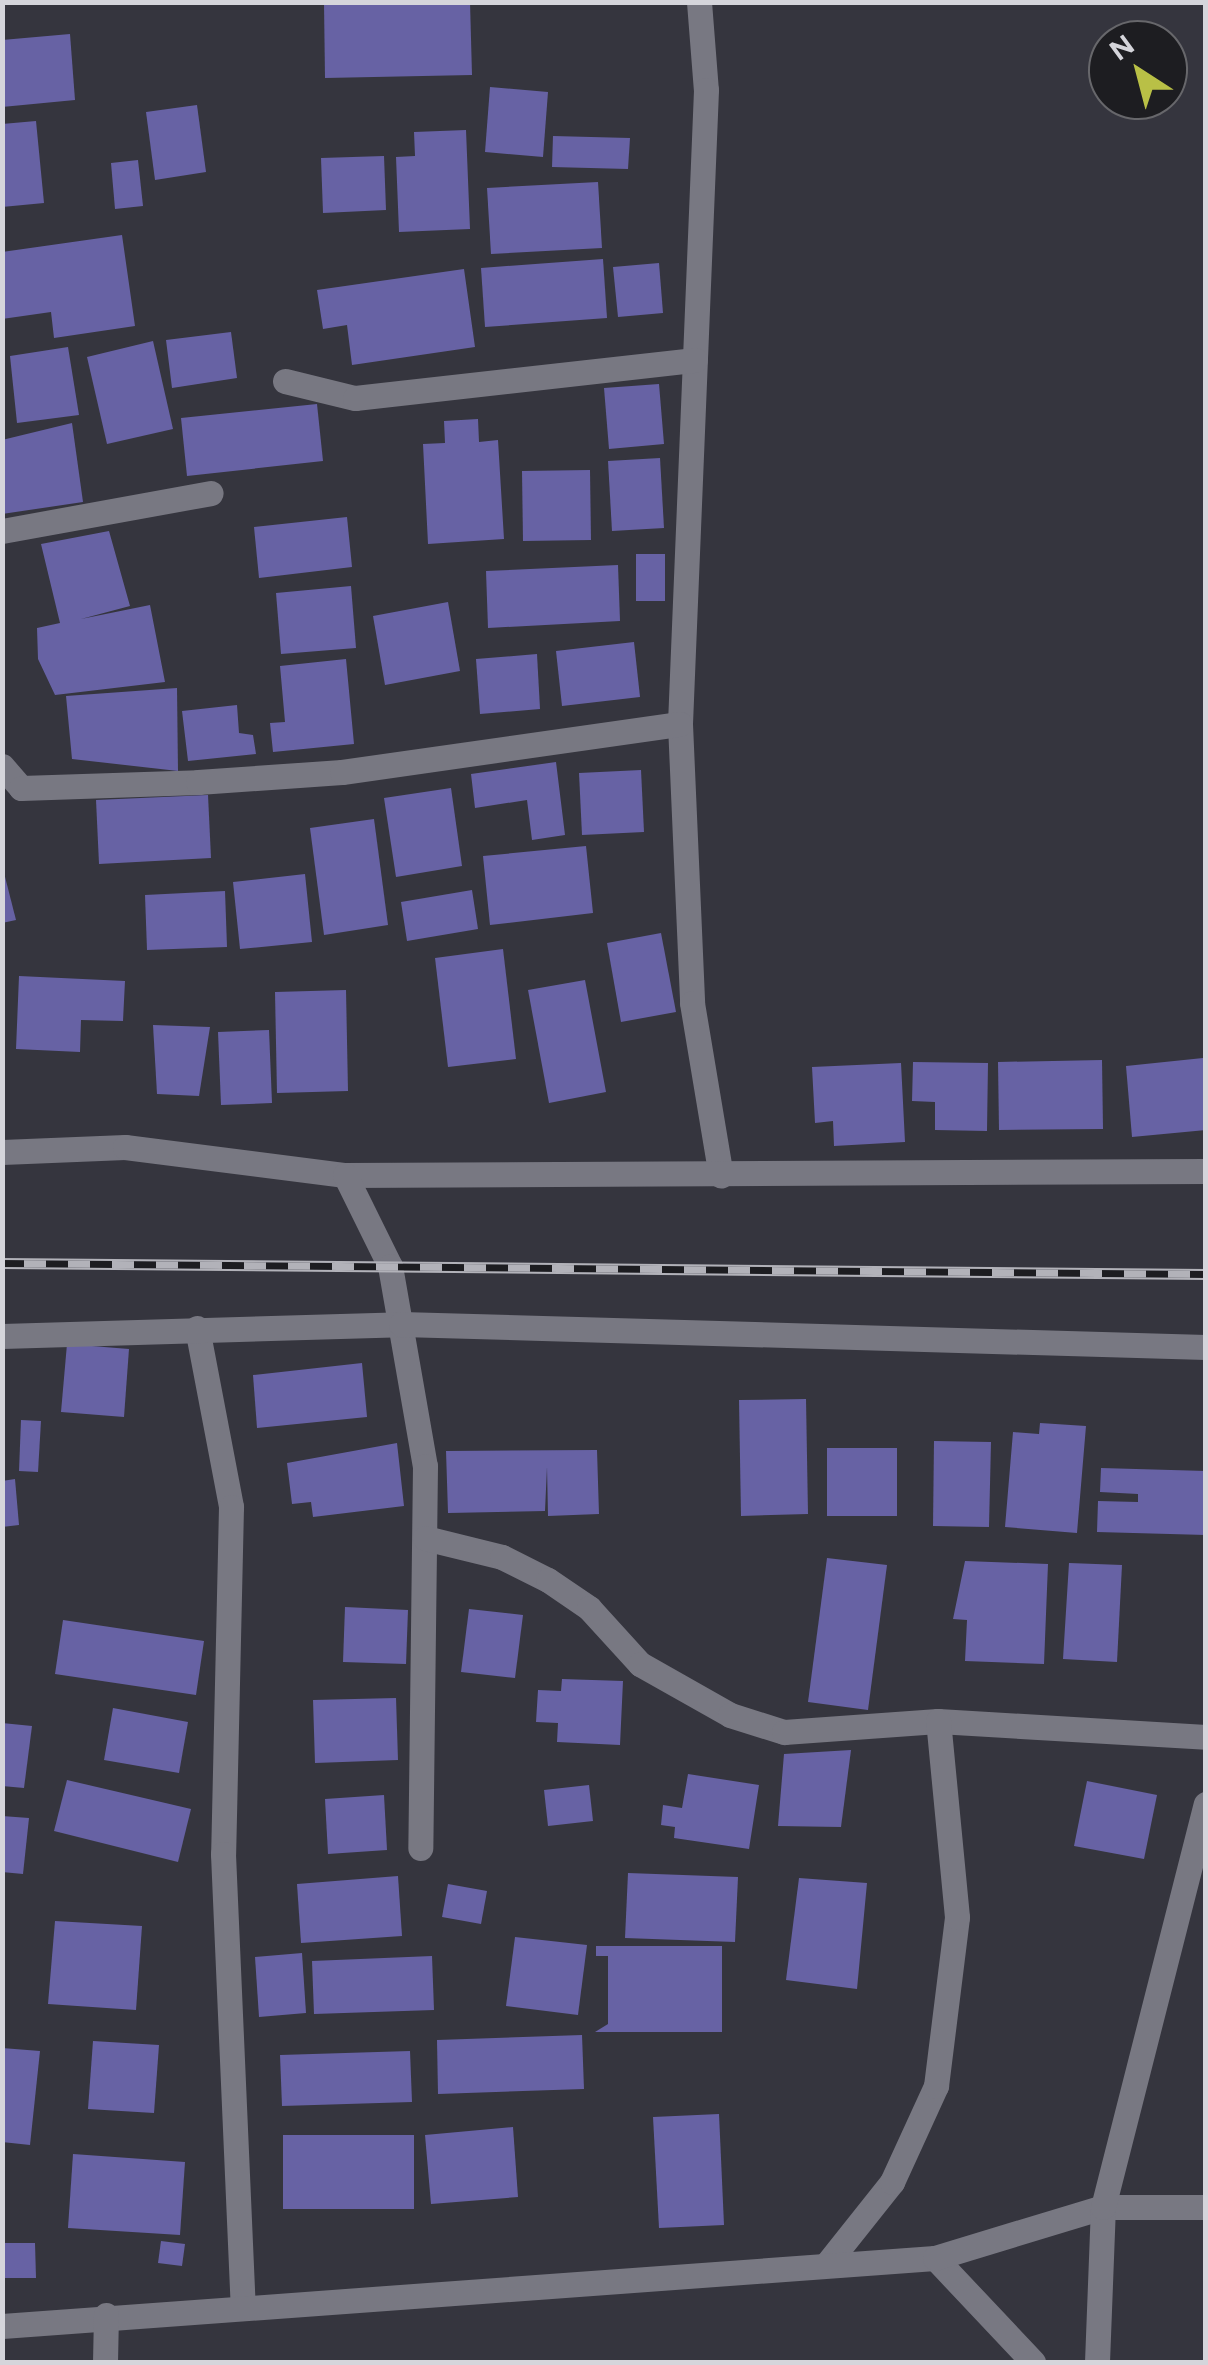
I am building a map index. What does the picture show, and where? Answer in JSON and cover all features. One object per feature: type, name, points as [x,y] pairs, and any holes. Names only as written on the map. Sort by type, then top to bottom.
[{"type":"street","points":[[700,2],[706,90],[680,724],[692,1003],[722,1176]]},
{"type":"street","points":[[285,381],[355,398],[695,360]]},
{"type":"street","points":[[2,531],[211,493]]},
{"type":"street","points":[[2,766],[20,788],[198,782],[342,772],[680,724]]},
{"type":"street","points":[[2,1152],[125,1147],[345,1175],[722,1176],[1206,1170]]},
{"type":"street","points":[[345,1175],[390,1266],[425,1466],[420,1848]]},
{"type":"street","points":[[2,1336],[401,1324],[1206,1347]]},
{"type":"street","points":[[197,1328],[231,1507],[224,1854],[243,2306]]},
{"type":"street","points":[[425,1538],[548,1580],[589,1608],[640,1664],[730,1715],[784,1732],[938,1722],[1206,1737]]},
{"type":"street","points":[[826,2264],[892,2182],[936,2086],[957,1917],[938,1722]]},
{"type":"street","points":[[1097,2362],[1103,2207],[1206,1804]]},
{"type":"street","points":[[2,2326],[106,2315],[935,2258],[1103,2207],[1206,2207]]},
{"type":"street","points":[[935,2258],[1033,2362]]},
{"type":"street","points":[[105,2362],[106,2315]]},
{"type":"building","points":[[470,2],[472,75],[325,78],[324,3]]},
{"type":"building","points":[[70,34],[75,100],[2,107],[2,40]]},
{"type":"building","points":[[490,87],[548,92],[543,157],[485,152]]},
{"type":"building","points":[[197,105],[206,172],[155,180],[146,112]]},
{"type":"building","points":[[36,121],[44,203],[2,207],[2,124]]},
{"type":"building","points":[[466,130],[470,229],[399,232],[396,157],[415,156],[414,132]]},
{"type":"building","points":[[553,136],[630,138],[628,169],[552,167]]},
{"type":"building","points":[[384,156],[386,210],[323,213],[321,158]]},
{"type":"building","points":[[138,160],[143,206],[115,209],[111,163]]},
{"type":"building","points":[[598,182],[602,248],[491,254],[487,188]]},
{"type":"building","points":[[122,235],[135,326],[54,338],[51,312],[2,319],[2,252]]},
{"type":"building","points":[[603,259],[607,318],[485,327],[481,268]]},
{"type":"building","points":[[659,263],[663,313],[618,317],[613,267]]},
{"type":"building","points":[[464,269],[475,347],[352,365],[347,325],[323,329],[317,290]]},
{"type":"building","points":[[231,332],[237,378],[172,388],[166,340]]},
{"type":"building","points":[[153,341],[173,429],[107,444],[87,357]]},
{"type":"building","points":[[68,347],[79,415],[17,423],[10,356]]},
{"type":"building","points":[[659,384],[664,444],[609,449],[604,388]]},
{"type":"building","points":[[317,404],[323,461],[187,476],[181,418]]},
{"type":"building","points":[[478,419],[479,442],[498,440],[504,539],[428,544],[423,444],[445,443],[444,421]]},
{"type":"building","points":[[72,423],[83,502],[2,514],[2,440]]},
{"type":"building","points":[[660,458],[664,528],[612,531],[608,461]]},
{"type":"building","points":[[590,470],[591,540],[523,541],[522,471]]},
{"type":"building","points":[[347,517],[352,567],[259,578],[254,527]]},
{"type":"building","points":[[109,531],[130,606],[81,619],[150,605],[165,682],[55,695],[38,659],[37,628],[60,623],[41,544]]},
{"type":"building","points":[[636,554],[665,554],[665,601],[636,601]]},
{"type":"building","points":[[618,565],[620,621],[488,628],[486,571]]},
{"type":"building","points":[[351,586],[356,648],[281,654],[276,593]]},
{"type":"building","points":[[448,602],[460,671],[385,685],[373,616]]},
{"type":"building","points":[[634,642],[640,697],[562,706],[556,651]]},
{"type":"building","points":[[537,654],[540,709],[480,714],[476,659]]},
{"type":"building","points":[[346,659],[354,744],[273,752],[270,723],[285,722],[280,666]]},
{"type":"building","points":[[177,688],[178,771],[72,759],[66,696]]},
{"type":"building","points":[[237,705],[239,733],[253,735],[256,754],[188,761],[182,711]]},
{"type":"building","points":[[556,762],[565,835],[532,840],[527,800],[475,808],[471,774]]},
{"type":"building","points":[[641,770],[644,832],[582,835],[579,773]]},
{"type":"building","points":[[451,788],[462,866],[396,877],[384,798]]},
{"type":"building","points":[[208,795],[211,858],[99,864],[96,800]]},
{"type":"building","points":[[374,819],[388,925],[324,935],[310,828]]},
{"type":"building","points":[[586,846],[593,913],[490,925],[483,856]]},
{"type":"building","points":[[2,865],[16,920],[2,923]]},
{"type":"building","points":[[305,874],[312,942],[240,949],[233,882]]},
{"type":"building","points":[[472,890],[478,929],[407,941],[401,902]]},
{"type":"building","points":[[225,891],[227,947],[147,950],[145,895]]},
{"type":"building","points":[[661,933],[676,1012],[621,1022],[607,943]]},
{"type":"building","points":[[503,949],[516,1059],[448,1067],[435,958]]},
{"type":"building","points":[[19,976],[125,981],[123,1021],[81,1020],[80,1052],[16,1049]]},
{"type":"building","points":[[585,980],[606,1092],[549,1103],[528,990]]},
{"type":"building","points":[[346,990],[348,1091],[277,1093],[275,992]]},
{"type":"building","points":[[153,1025],[210,1027],[199,1096],[157,1094]]},
{"type":"building","points":[[269,1030],[272,1103],[221,1105],[218,1032]]},
{"type":"building","points":[[1203,1058],[1206,1130],[1132,1137],[1126,1066]]},
{"type":"building","points":[[1102,1060],[1103,1129],[999,1130],[998,1062]]},
{"type":"building","points":[[913,1062],[988,1063],[987,1131],[935,1130],[935,1102],[912,1101]]},
{"type":"building","points":[[901,1063],[905,1142],[834,1146],[833,1121],[815,1123],[812,1067]]},
{"type":"building","points":[[67,1344],[129,1349],[124,1417],[61,1412]]},
{"type":"building","points":[[362,1363],[367,1417],[257,1428],[253,1375]]},
{"type":"building","points":[[806,1399],[808,1514],[741,1516],[739,1400]]},
{"type":"building","points":[[21,1420],[41,1421],[38,1472],[19,1471]]},
{"type":"building","points":[[1040,1423],[1086,1426],[1077,1533],[1005,1527],[1013,1432],[1039,1434]]},
{"type":"building","points":[[934,1441],[991,1442],[989,1527],[933,1526]]},
{"type":"building","points":[[397,1443],[404,1506],[313,1517],[311,1502],[292,1504],[287,1463]]},
{"type":"building","points":[[827,1448],[897,1448],[897,1516],[827,1516]]},
{"type":"building","points":[[597,1450],[599,1514],[548,1516],[547,1467],[545,1511],[448,1513],[446,1451]]},
{"type":"building","points":[[1101,1468],[1206,1471],[1206,1535],[1097,1532],[1098,1501],[1138,1502],[1138,1494],[1100,1492]]},
{"type":"building","points":[[15,1479],[19,1525],[2,1527],[2,1481]]},
{"type":"building","points":[[827,1558],[887,1565],[868,1710],[808,1702]]},
{"type":"building","points":[[965,1561],[1048,1564],[1044,1664],[965,1661],[967,1620],[953,1619]]},
{"type":"building","points":[[1069,1563],[1122,1565],[1117,1662],[1063,1659]]},
{"type":"building","points":[[345,1607],[408,1610],[406,1664],[343,1662]]},
{"type":"building","points":[[469,1609],[523,1615],[515,1678],[461,1672]]},
{"type":"building","points":[[63,1620],[204,1641],[196,1695],[55,1674]]},
{"type":"building","points":[[562,1679],[623,1681],[620,1745],[557,1742],[558,1723],[536,1722],[538,1690],[561,1691]]},
{"type":"building","points":[[396,1698],[398,1760],[315,1763],[313,1700]]},
{"type":"building","points":[[113,1708],[188,1722],[179,1773],[104,1760]]},
{"type":"building","points":[[2,1723],[32,1726],[24,1788],[2,1786]]},
{"type":"building","points":[[851,1750],[841,1827],[778,1826],[784,1754]]},
{"type":"building","points":[[688,1774],[759,1785],[749,1849],[674,1838],[675,1827],[661,1825],[663,1805],[682,1808]]},
{"type":"building","points":[[67,1780],[191,1809],[178,1862],[54,1831]]},
{"type":"building","points":[[1087,1781],[1157,1795],[1144,1859],[1074,1846]]},
{"type":"building","points":[[589,1785],[593,1821],[548,1826],[544,1790]]},
{"type":"building","points":[[384,1795],[387,1850],[328,1854],[325,1799]]},
{"type":"building","points":[[2,1816],[29,1818],[23,1874],[2,1872]]},
{"type":"building","points":[[628,1873],[738,1877],[735,1942],[625,1938]]},
{"type":"building","points":[[398,1876],[402,1936],[301,1943],[297,1884]]},
{"type":"building","points":[[799,1878],[867,1883],[857,1989],[786,1980]]},
{"type":"building","points":[[448,1884],[487,1891],[481,1924],[442,1917]]},
{"type":"building","points":[[55,1921],[142,1926],[136,2010],[48,2004]]},
{"type":"building","points":[[515,1937],[587,1945],[578,2015],[506,2006]]},
{"type":"building","points":[[596,1946],[722,1946],[722,2032],[595,2032],[608,2024],[608,1956],[596,1956]]},
{"type":"building","points":[[302,1953],[306,2013],[259,2017],[255,1957]]},
{"type":"building","points":[[432,1956],[434,2010],[314,2014],[312,1961]]},
{"type":"building","points":[[582,2035],[584,2089],[438,2094],[437,2040]]},
{"type":"building","points":[[93,2041],[159,2045],[154,2113],[88,2109]]},
{"type":"building","points":[[2,2048],[40,2051],[30,2145],[2,2142]]},
{"type":"building","points":[[410,2051],[412,2102],[282,2106],[280,2055]]},
{"type":"building","points":[[719,2114],[724,2225],[659,2228],[653,2117]]},
{"type":"building","points":[[513,2127],[518,2197],[431,2204],[425,2135]]},
{"type":"building","points":[[283,2135],[414,2135],[414,2209],[283,2209]]},
{"type":"building","points":[[73,2154],[185,2162],[180,2235],[68,2228]]},
{"type":"building","points":[[161,2241],[185,2244],[182,2266],[158,2263]]},
{"type":"building","points":[[2,2243],[35,2243],[36,2278],[2,2278]]},
{"type":"railway","points":[[2,1263],[1206,1274]]}]
